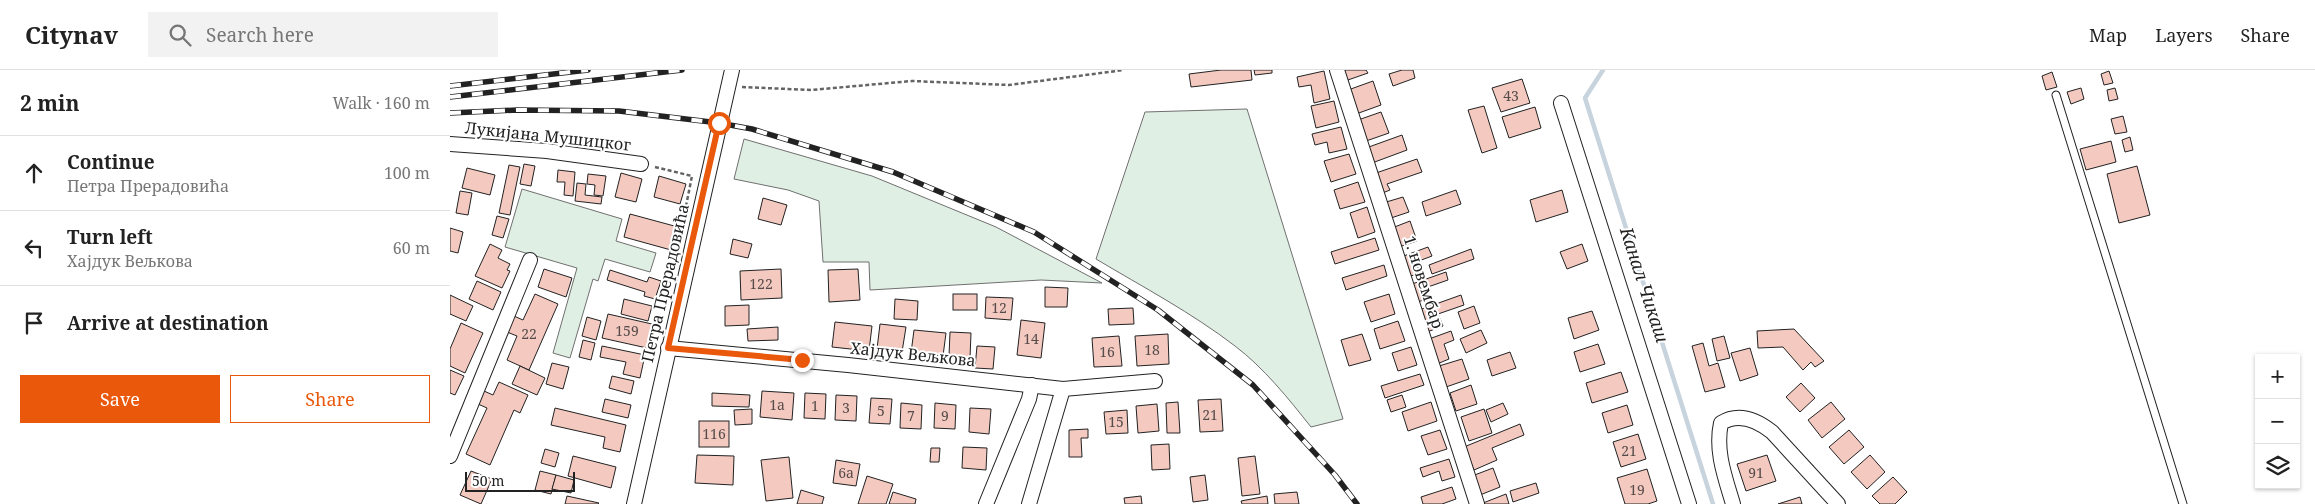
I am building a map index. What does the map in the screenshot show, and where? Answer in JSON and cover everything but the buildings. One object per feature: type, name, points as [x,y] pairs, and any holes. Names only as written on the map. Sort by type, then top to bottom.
[{"type":"street","name":"Петра Прерадовића","points":[[634,504],[732,70]]},
{"type":"street","name":"1. новембар","points":[[1338,74],[1477,504]]},
{"type":"street","points":[[1561,103],[1689,504]]},
{"type":"street","name":"Лукијана Мушицког","points":[[450,144],[547,151],[642,164]]},
{"type":"street","points":[[450,456],[530,260]]},
{"type":"street","name":"Хајдук Вељкова","points":[[668,348],[848,364],[1064,389],[1155,381]]},
{"type":"street","points":[[986,504],[1029,399],[1032,385]]},
{"type":"street","points":[[1029,504],[1064,389]]},
{"type":"street","points":[[1733,504],[1723,472],[1718,446],[1721,423],[1728,418],[1749,418],[1762,424],[1772,432],[1838,504]]},
{"type":"lane","points":[[2056,95],[2183,504]]},
{"type":"path","points":[[728,87],[811,90],[912,81],[1009,85],[1124,70]]},
{"type":"path","points":[[642,164],[692,176],[686,206],[699,213]]},
{"type":"green space","points":[[1247,109],[1343,419],[1311,427],[1266,374],[1235,346],[1185,311],[1096,259],[1145,112]]},
{"type":"green space","points":[[744,139],[872,176],[996,227],[1102,283],[1041,280],[870,290],[869,262],[823,262],[819,201],[788,190],[734,179]]},
{"type":"green space","points":[[522,189],[622,219],[616,241],[656,253],[650,272],[605,259],[598,281],[593,279],[570,358],[553,353],[577,268],[505,247]]},
{"type":"waterway","name":"Канал Чикаш","points":[[1603,70],[1585,98],[1713,504]]},
{"type":"railway","points":[[450,86],[588,70]]},
{"type":"railway","points":[[450,97],[682,70]]},
{"type":"railway","points":[[450,113],[517,110],[619,111],[719,123],[752,129],[893,172],[1034,232],[1158,310],[1253,385],[1335,475],[1357,504]]},
{"type":"route","points":[[719,123],[668,348],[802,360]]}]
